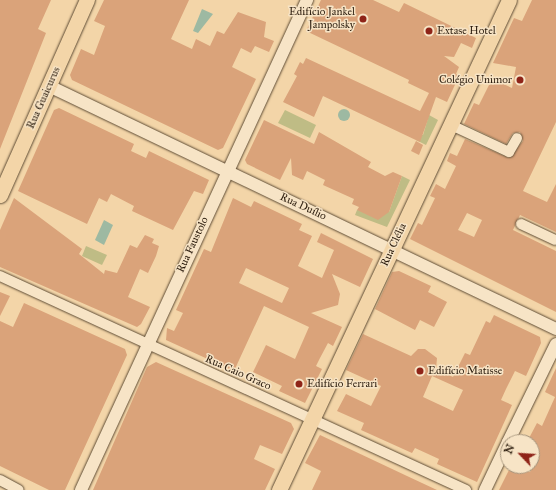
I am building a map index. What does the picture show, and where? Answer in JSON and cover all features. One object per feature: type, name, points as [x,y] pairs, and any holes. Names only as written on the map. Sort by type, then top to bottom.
[{"type":"main road","name":"Rua Guaicurus","points":[[0,195],[87,0]]},
{"type":"main road","name":"Rua Clélia","points":[[279,490],[509,0]]},
{"type":"street","name":"Rua Faustolo","points":[[80,490],[227,171],[308,0]]},
{"type":"street","name":"Rua Duílio","points":[[49,86],[392,249],[556,329]]},
{"type":"street","points":[[451,125],[509,152],[517,138]]},
{"type":"street","points":[[521,224],[556,240]]},
{"type":"street","name":"Rua Caio Graco","points":[[0,276],[147,345],[466,490]]},
{"type":"street","points":[[512,434],[556,344]]},
{"type":"street","points":[[485,490],[500,459]]},
{"type":"street","points":[[0,480],[19,490]]},
{"type":"shaded area","points":[[202,9],[213,14],[198,33],[193,31]]},
{"type":"shaded area","points":[[342,109],[346,109],[350,115],[346,121],[342,121],[338,117],[338,113]]},
{"type":"shaded area","points":[[285,110],[316,125],[310,138],[278,123]]},
{"type":"shaded area","points":[[429,115],[438,120],[426,145],[416,140],[420,134],[423,135]]},
{"type":"shaded area","points":[[402,176],[410,180],[387,227],[355,215],[357,210],[389,212]]},
{"type":"shaded area","points":[[104,220],[113,225],[104,245],[95,240]]},
{"type":"shaded area","points":[[86,246],[107,255],[102,265],[82,256]]},
{"type":"building","points":[[0,0],[51,0],[38,29],[46,33],[0,149]]},
{"type":"building","points":[[104,0],[189,0],[171,39],[192,49],[196,39],[210,46],[217,31],[224,34],[238,12],[266,22],[264,37],[274,41],[269,52],[255,46],[251,53],[241,48],[232,67],[256,79],[223,148],[218,150],[72,80],[70,75],[81,49],[94,55],[105,26],[94,21]]},
{"type":"building","points":[[321,0],[373,0],[399,12],[404,3],[476,38],[472,48],[461,43],[454,57],[444,56],[459,67],[456,74],[459,76],[447,102],[436,97],[420,142],[323,96],[314,117],[283,102],[297,76],[294,74],[300,62],[303,64],[306,58],[420,111],[429,93],[408,83],[409,80],[306,31]]},
{"type":"building","points":[[532,0],[556,0],[556,122],[523,191],[547,202],[556,184],[556,232],[520,215],[513,230],[556,251],[556,312],[410,239],[418,223],[422,225],[435,198],[430,196],[436,184],[445,189],[456,166],[447,161],[450,153],[457,156],[465,139],[509,158],[523,141],[520,132],[513,133],[506,144],[464,124],[474,103],[479,105],[492,79],[512,88],[516,67],[493,63],[514,18],[522,21]],"holes":[[[467,213],[482,220],[474,237],[458,230]]]},
{"type":"building","points":[[59,108],[134,144],[131,151],[146,158],[149,151],[209,180],[203,194],[194,191],[173,230],[132,211],[134,206],[111,194],[107,202],[99,198],[87,224],[18,191],[54,110]]},
{"type":"building","points":[[264,120],[314,144],[319,132],[371,162],[368,167],[385,176],[393,172],[402,176],[389,212],[378,220],[357,210],[359,207],[352,204],[354,199],[323,185],[325,180],[307,171],[303,180],[292,175],[291,158],[280,180],[247,164],[245,160]]},
{"type":"building","points":[[416,141],[423,145],[419,155],[411,151]]},
{"type":"building","points":[[14,198],[82,249],[79,254],[104,274],[105,270],[117,273],[130,245],[137,248],[145,235],[154,239],[152,243],[159,246],[156,256],[148,273],[140,269],[128,297],[150,307],[141,324],[137,327],[0,267],[0,230]]},
{"type":"building","points":[[233,198],[251,207],[254,201],[302,224],[299,230],[312,236],[298,266],[322,278],[334,250],[317,242],[321,233],[373,259],[360,287],[332,274],[340,294],[338,305],[311,313],[342,327],[333,346],[328,343],[316,366],[322,369],[305,403],[279,391],[282,386],[253,372],[266,345],[295,359],[309,327],[264,306],[234,371],[166,340],[167,328],[174,331],[183,313],[176,310],[204,249],[211,252]],"holes":[[[246,268],[289,288],[282,303],[239,283]]]},
{"type":"building","points":[[399,271],[431,286],[428,292],[447,302],[434,327],[420,320],[415,330],[375,309],[392,272]]},
{"type":"building","points":[[0,292],[10,296],[0,316]]},
{"type":"building","points":[[24,303],[125,349],[127,355],[65,490],[49,490],[0,466],[0,321],[13,327]]},
{"type":"building","points":[[494,315],[540,337],[541,343],[526,376],[515,371],[506,389],[501,400],[512,405],[477,482],[437,464],[439,459],[415,448],[412,453],[361,430],[364,423],[337,411],[346,394],[371,406],[381,386],[346,370],[363,334],[411,356],[418,349],[425,349],[437,358],[436,369],[453,377],[465,353],[470,355],[486,321],[490,323]],"holes":[[[432,376],[463,390],[453,411],[423,397]]]},
{"type":"building","points":[[156,362],[291,423],[294,429],[282,454],[260,445],[254,459],[275,469],[265,490],[93,490],[147,367]]},
{"type":"building","points":[[556,368],[556,490],[499,490],[507,474],[540,474],[540,434],[531,434],[537,423],[542,426],[555,397],[545,392]]},
{"type":"building","points":[[320,435],[437,490],[312,490],[321,471],[305,463]]},
{"type":"place","name":"Edifício Jankel Jampolsky","points":[[363,19]]},
{"type":"place","name":"Extase Hotel","points":[[429,31]]},
{"type":"place","name":"Colégio Unimor","points":[[520,80]]},
{"type":"place","name":"Edifício Matisse","points":[[420,371]]},
{"type":"place","name":"Edifício Ferrari","points":[[299,384]]}]
